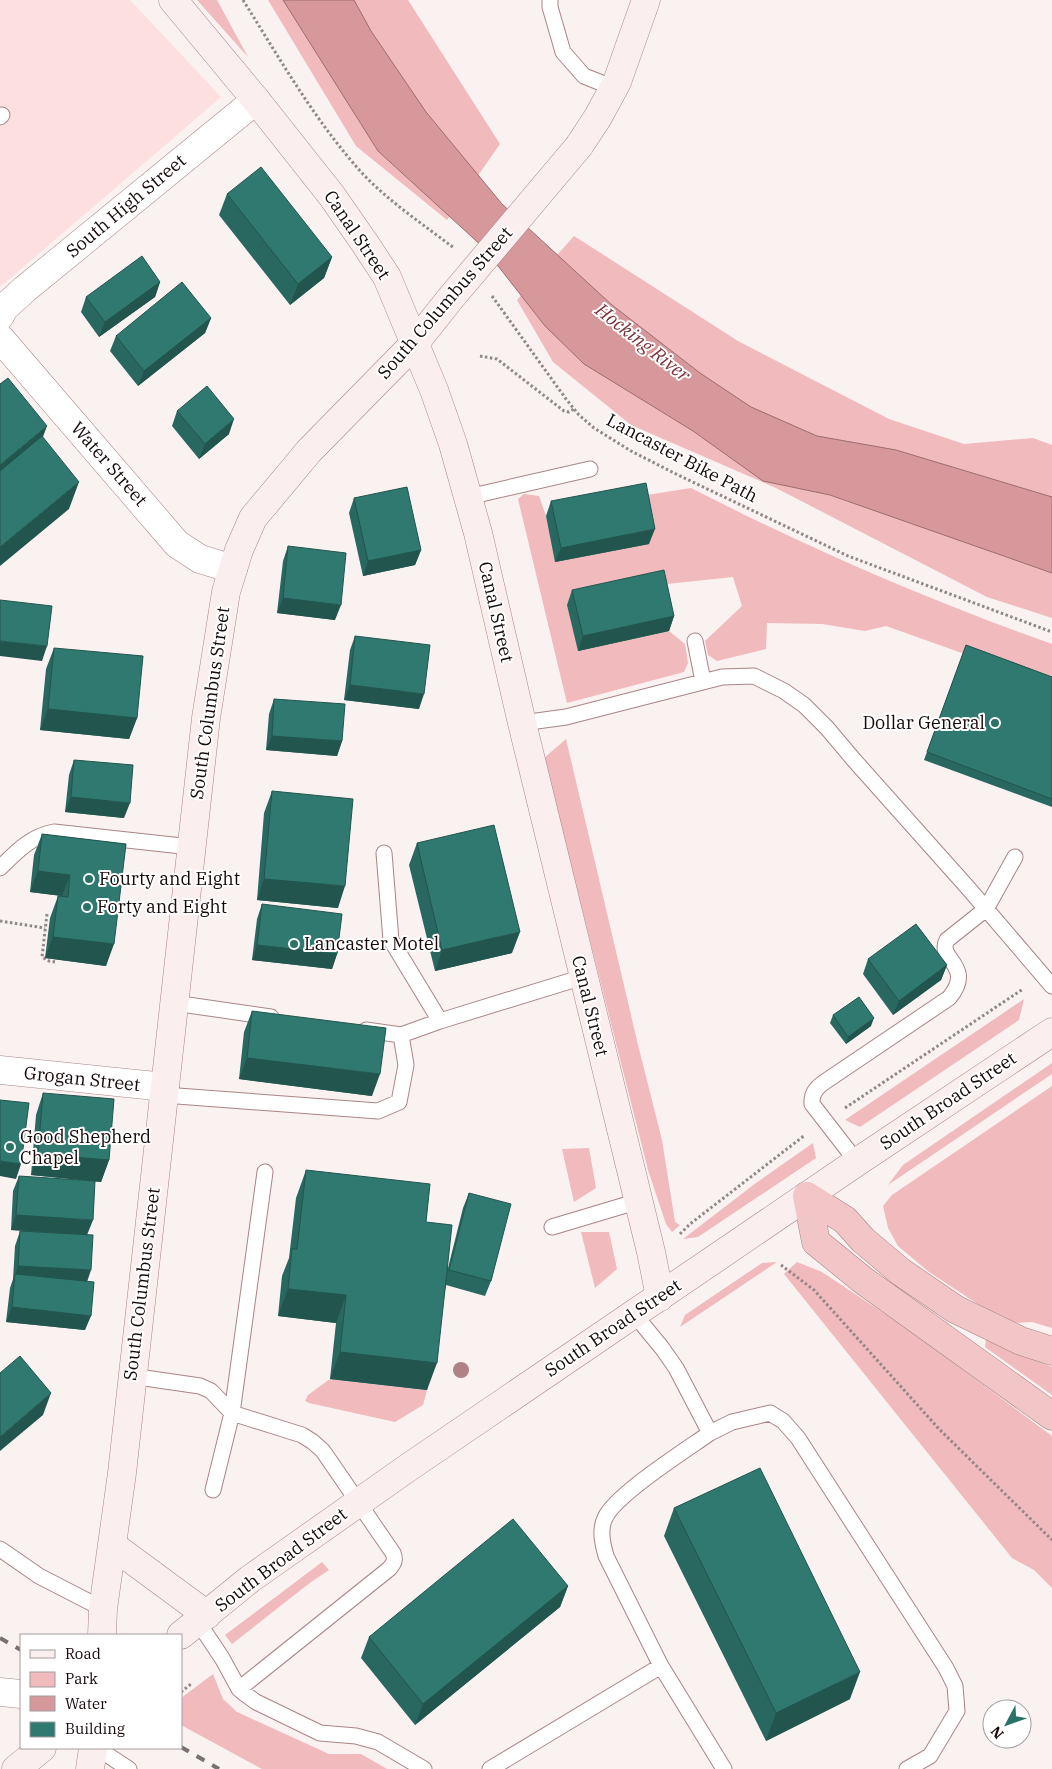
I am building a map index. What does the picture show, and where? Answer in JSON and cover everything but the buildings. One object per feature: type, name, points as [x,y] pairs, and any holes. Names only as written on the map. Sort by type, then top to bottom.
[{"type":"highway","points":[[807,1196],[845,1220],[863,1240],[900,1272],[955,1309],[1021,1341],[1052,1351]]},
{"type":"highway","points":[[807,1196],[816,1242],[872,1287],[1052,1416]]},
{"type":"street","name":"Canal Street","points":[[173,0],[332,196],[387,277],[434,390],[453,444],[478,533],[583,977],[639,1201],[660,1297]]},
{"type":"street","name":"South Columbus Street","points":[[103,1622],[122,1473],[131,1376],[165,1091],[206,718],[226,592],[238,550],[253,518],[309,451],[415,343],[579,146],[614,88],[646,0]]},
{"type":"street","name":"South High Street","points":[[0,316],[4,308],[25,289],[256,100]]},
{"type":"street","name":"Water Street","points":[[0,338],[177,544],[200,559],[233,570]]},
{"type":"street","name":"South Broad Street","points":[[195,1624],[250,1580],[359,1502],[857,1162],[1052,1032]]},
{"type":"street","name":"Grogan Street","points":[[0,1070],[165,1091]]},
{"type":"street","points":[[112,1545],[195,1624]]},
{"type":"street","points":[[0,1692],[20,1694]]},
{"type":"street","points":[[16,1769],[41,1749]]},
{"type":"street","points":[[90,1769],[95,1749]]},
{"type":"lane","points":[[550,0],[550,7],[563,52],[584,76],[614,88]]},
{"type":"lane","points":[[468,497],[590,469]]},
{"type":"lane","points":[[695,641],[703,681]]},
{"type":"lane","points":[[522,723],[566,717],[722,677],[754,676],[784,691],[804,705],[827,728],[1052,986]]},
{"type":"lane","points":[[0,868],[25,844],[44,833],[54,832],[191,847]]},
{"type":"lane","points":[[384,853],[391,940],[440,1021]]},
{"type":"lane","points":[[857,1162],[812,1104],[814,1091],[949,998],[956,990],[959,977],[955,964],[945,951],[944,945],[947,940],[986,909],[1015,856]]},
{"type":"lane","points":[[352,1028],[401,1035],[583,977]]},
{"type":"lane","points":[[174,1003],[283,1018]]},
{"type":"lane","points":[[165,1091],[378,1112],[399,1102],[406,1065],[401,1035]]},
{"type":"lane","points":[[213,1490],[232,1413],[265,1172]]},
{"type":"lane","points":[[552,1227],[639,1201]]},
{"type":"lane","points":[[634,1314],[676,1368],[710,1433]]},
{"type":"lane","points":[[131,1376],[200,1386],[211,1391],[232,1413],[302,1435],[313,1442],[323,1451],[393,1553],[394,1563],[389,1570],[239,1689]]},
{"type":"lane","points":[[721,1768],[661,1666],[606,1556],[602,1538],[604,1519],[630,1490],[710,1433],[732,1422],[770,1412],[784,1421],[798,1438],[946,1668],[955,1686],[957,1712],[930,1756],[907,1769]]},
{"type":"lane","points":[[0,1549],[103,1622]]},
{"type":"lane","points":[[195,1624],[222,1658],[239,1689],[256,1702],[320,1733],[356,1736],[378,1742],[424,1769]]},
{"type":"lane","points":[[490,1769],[661,1666]]},
{"type":"lane","points":[[97,1749],[129,1769]]},
{"type":"path","points":[[243,0],[325,129],[362,174],[377,188],[454,248],[460,256]]},
{"type":"path","name":"Lancaster Bike Path","points":[[490,293],[574,409],[594,428],[631,451],[848,556],[1052,632]]},
{"type":"path","points":[[480,356],[497,359],[564,411],[569,412],[574,409]]},
{"type":"path","points":[[48,914],[42,957],[55,962]]},
{"type":"path","points":[[0,920],[45,928]]},
{"type":"path","points":[[781,1265],[814,1290],[938,1429],[1052,1540]]},
{"type":"path","points":[[182,1691],[191,1684]]},
{"type":"shaded area","points":[[0,0],[130,0],[221,97],[0,287]]},
{"type":"green space","points":[[197,0],[217,0],[248,57]]},
{"type":"green space","points":[[268,0],[408,0],[500,144],[447,220],[356,146]]},
{"type":"green space","points":[[574,236],[738,341],[889,419],[964,444],[1033,438],[1052,445],[1052,618],[987,597],[776,488],[631,425],[553,362],[517,300]]},
{"type":"green space","points":[[691,488],[779,532],[869,572],[960,610],[1052,644],[1052,685],[886,626],[865,631],[822,624],[767,623],[766,649],[717,661],[708,655],[705,641],[742,606],[733,577],[658,585],[578,650],[669,631],[685,644],[688,663],[684,672],[567,703],[518,499],[524,494],[539,496],[546,516],[556,562],[647,495]]},
{"type":"green space","points":[[566,739],[662,1140],[675,1222],[680,1225],[672,1232],[666,1224],[648,1170],[544,758]]},
{"type":"green space","points":[[1024,999],[1019,1020],[860,1127],[845,1120]]},
{"type":"green space","points":[[1052,1063],[1052,1074],[888,1185],[903,1165]]},
{"type":"green space","points":[[1052,1086],[1052,1328],[1032,1322],[1014,1323],[987,1310],[929,1272],[898,1246],[888,1228],[883,1206],[892,1195]]},
{"type":"green space","points":[[813,1143],[816,1158],[698,1237],[683,1239],[756,1183]]},
{"type":"green space","points":[[589,1148],[596,1188],[574,1202],[562,1149]]},
{"type":"green space","points":[[581,1232],[609,1232],[617,1269],[595,1288]]},
{"type":"green space","points":[[777,1262],[680,1327],[685,1315],[762,1263]]},
{"type":"green space","points":[[797,1262],[822,1272],[912,1332],[1052,1436],[1052,1588],[1034,1570],[1012,1558],[784,1274]]},
{"type":"green space","points":[[986,1340],[1052,1367],[1052,1395],[985,1347]]},
{"type":"green space","points":[[330,1379],[427,1390],[423,1405],[395,1422],[305,1401],[308,1395]]},
{"type":"green space","points":[[322,1562],[329,1570],[232,1644],[225,1635]]},
{"type":"green space","points":[[213,1674],[223,1699],[237,1712],[329,1754],[361,1754],[387,1769],[262,1769],[182,1726],[182,1697]]},
{"type":"water","name":"Hocking River","points":[[283,0],[354,0],[371,31],[426,112],[502,204],[612,305],[700,373],[751,407],[817,436],[896,450],[1052,497],[1052,573],[830,495],[763,481],[693,431],[584,364],[545,326],[484,248],[378,151]]},
{"type":"railway","points":[[0,1638],[20,1649]]},
{"type":"railway","points":[[182,1748],[219,1769]]},
{"type":"place","name":"Dollar General","points":[[995,723]]},
{"type":"place","name":"Fourty and Eight","points":[[89,879]]},
{"type":"place","name":"Forty and Eight","points":[[87,907]]},
{"type":"place","name":"Lancaster Motel","points":[[294,944]]},
{"type":"place","name":"Good Shepherd Chapel","points":[[10,1147]]}]
